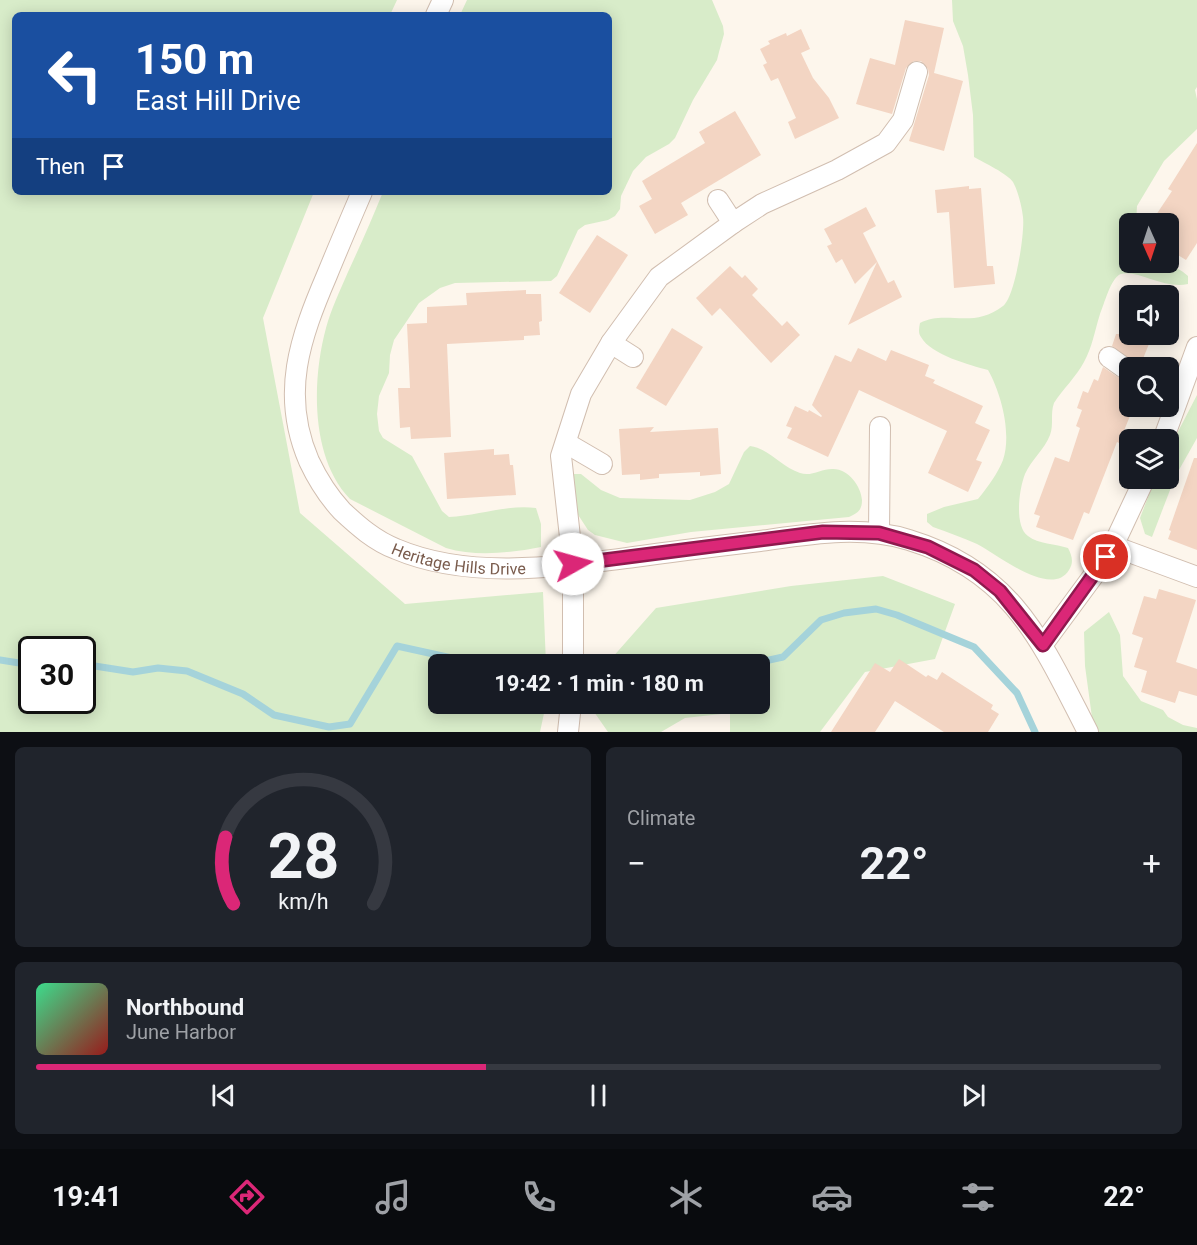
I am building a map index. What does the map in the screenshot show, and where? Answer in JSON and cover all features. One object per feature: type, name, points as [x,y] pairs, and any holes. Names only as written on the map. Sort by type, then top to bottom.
[{"type":"street","points":[[573,654],[573,564],[561,456],[581,394],[610,343],[659,277],[732,223],[762,204],[837,170],[892,149],[917,72]]},
{"type":"street","name":"Heritage Hills Drive","points":[[361,195],[301,341],[294,378],[294,408],[301,442],[315,474],[338,506],[363,531],[394,549],[430,560],[468,567],[508,568],[573,564],[823,532],[879,533],[910,541],[974,570],[1000,591],[1043,645],[1088,732]]},
{"type":"street","points":[[718,200],[732,223]]},
{"type":"street","points":[[610,343],[633,357]]},
{"type":"street","points":[[1179,387],[1197,347]]},
{"type":"street","points":[[1108,357],[1119,364]]},
{"type":"street","points":[[879,533],[880,427]]},
{"type":"street","points":[[566,443],[602,464]]},
{"type":"street","points":[[1043,645],[1113,546],[1140,489]]},
{"type":"street","points":[[1113,546],[1197,577]]},
{"type":"street","points":[[568,732],[571,714]]},
{"type":"green space","points":[[0,0],[397,0],[391,12],[12,12],[12,195],[313,195],[263,318],[300,513],[405,604],[543,592],[546,654],[428,654],[428,714],[544,714],[540,732],[0,732]]},
{"type":"green space","points":[[467,0],[712,0],[724,34],[717,60],[693,100],[675,138],[646,157],[633,171],[621,196],[620,209],[615,216],[608,220],[585,225],[578,230],[557,276],[551,281],[455,283],[440,288],[419,303],[394,340],[389,373],[379,396],[377,414],[379,431],[383,438],[412,456],[442,511],[449,517],[504,509],[536,508],[541,524],[541,547],[493,553],[457,551],[446,548],[350,499],[337,482],[327,462],[318,417],[318,370],[330,314],[382,195],[612,195],[612,12],[461,12]]},
{"type":"green space","points":[[952,0],[1197,0],[1197,87],[1195,90],[1197,129],[1164,161],[1137,206],[1137,213],[1119,213],[1119,273],[1128,273],[1117,276],[1111,286],[1087,357],[1054,403],[1050,435],[1025,474],[1021,489],[1019,516],[1024,531],[1032,539],[1068,548],[1071,567],[1061,578],[1050,580],[1024,572],[977,544],[933,527],[927,522],[927,514],[944,507],[978,499],[1003,460],[1006,426],[1001,401],[988,370],[951,358],[933,349],[920,335],[920,323],[940,318],[981,317],[1003,306],[1015,278],[1023,225],[1021,204],[1013,182],[1001,172],[974,157],[973,115],[968,75],[963,46],[953,21]]},
{"type":"green space","points":[[1179,270],[1188,276],[1188,284],[1170,284],[1128,273],[1179,273]]},
{"type":"green space","points":[[1197,395],[1197,438],[1179,470],[1179,430]]},
{"type":"green space","points":[[750,446],[764,451],[800,473],[808,474],[828,469],[843,471],[853,479],[859,489],[862,500],[860,509],[849,517],[691,532],[627,543],[595,535],[588,530],[573,507],[572,474],[581,474],[601,490],[620,498],[690,500],[715,492],[729,484],[744,452]]},
{"type":"green space","points":[[1151,489],[1170,489],[1152,537],[1145,534],[1140,518]]},
{"type":"green space","points":[[883,576],[955,604],[935,659],[865,672],[820,732],[730,732],[730,714],[770,714],[770,654],[615,654],[656,608],[791,586]]},
{"type":"green space","points":[[1109,612],[1120,635],[1123,676],[1141,701],[1163,710],[1168,717],[1183,725],[1197,728],[1197,732],[1094,732],[1085,666],[1084,632]]},
{"type":"green space","points":[[595,714],[721,714],[685,718],[661,732],[608,732]]},
{"type":"building","points":[[905,20],[944,28],[934,73],[963,81],[944,151],[909,141],[929,75],[928,69],[921,61],[914,61],[906,68],[892,114],[856,104],[870,58],[895,65]]},
{"type":"building","points":[[801,29],[810,49],[801,53],[813,78],[829,98],[839,118],[795,139],[788,122],[796,118],[778,78],[771,81],[763,65],[767,63],[760,49],[770,44],[768,41]]},
{"type":"building","points":[[735,111],[761,155],[681,203],[688,215],[655,234],[639,206],[652,199],[642,181],[705,143],[699,132]]},
{"type":"building","points":[[1197,143],[1197,243],[1186,260],[1179,256],[1179,213],[1157,213],[1172,191],[1168,189]]},
{"type":"building","points":[[969,186],[969,189],[981,188],[987,266],[993,266],[995,284],[954,288],[949,212],[937,213],[935,190]]},
{"type":"building","points":[[866,207],[876,226],[863,233],[888,283],[894,280],[902,297],[848,325],[877,262],[855,284],[842,259],[836,263],[827,246],[832,244],[824,229]]},
{"type":"building","points":[[597,235],[628,255],[590,313],[559,293]]},
{"type":"building","points":[[730,266],[742,278],[745,275],[758,289],[752,295],[782,326],[787,321],[800,335],[771,363],[720,308],[712,316],[696,298]]},
{"type":"building","points":[[526,290],[526,294],[541,294],[540,335],[524,336],[524,340],[447,344],[451,437],[411,439],[410,427],[400,428],[398,388],[410,388],[407,324],[427,323],[427,307],[467,305],[466,293]]},
{"type":"building","points":[[672,328],[703,347],[666,406],[636,388]]},
{"type":"building","points":[[1116,334],[1119,334],[1119,345],[1149,345],[1144,357],[1127,357],[1112,346]]},
{"type":"building","points":[[858,348],[886,361],[891,350],[929,365],[925,376],[935,380],[933,383],[983,406],[975,423],[990,430],[976,460],[982,462],[968,492],[928,473],[947,431],[859,390],[828,457],[787,438],[792,428],[786,426],[795,406],[822,416],[812,405],[835,355],[851,362]]},
{"type":"building","points":[[1103,367],[1119,378],[1119,417],[1130,417],[1125,429],[1119,429],[1119,443],[1117,442],[1089,514],[1084,512],[1073,540],[1036,527],[1040,516],[1034,514],[1055,457],[1069,462],[1080,428],[1076,426],[1082,410],[1077,408],[1083,391],[1088,393],[1094,379],[1098,381]]},
{"type":"building","points":[[654,427],[650,432],[718,428],[721,474],[700,476],[700,472],[659,474],[659,478],[640,480],[640,474],[622,475],[619,429]]},
{"type":"building","points":[[494,449],[494,455],[509,454],[510,465],[513,465],[516,495],[447,499],[444,453]]},
{"type":"building","points":[[1194,458],[1197,458],[1197,550],[1168,539]]},
{"type":"building","points":[[1159,589],[1196,600],[1176,662],[1197,669],[1197,696],[1179,691],[1175,703],[1141,692],[1147,671],[1134,667],[1143,638],[1132,634],[1144,596],[1156,599]]},
{"type":"building","points":[[899,659],[926,677],[928,675],[937,680],[942,672],[993,705],[991,709],[999,714],[988,732],[944,732],[895,701],[875,732],[831,732],[875,663],[890,672]]},
{"type":"waterway","points":[[770,660],[783,657],[821,620],[844,613],[876,609],[897,615],[974,647],[1017,693],[1035,732]]},
{"type":"waterway","points":[[96,666],[133,672],[158,668],[187,671],[243,694],[274,715],[329,727],[350,724],[397,646],[433,654]]},
{"type":"waterway","points":[[0,660],[18,663]]},
{"type":"route","points":[[573,564],[823,532],[879,533],[928,547],[974,570],[1000,591],[1043,645],[1106,557]]}]
